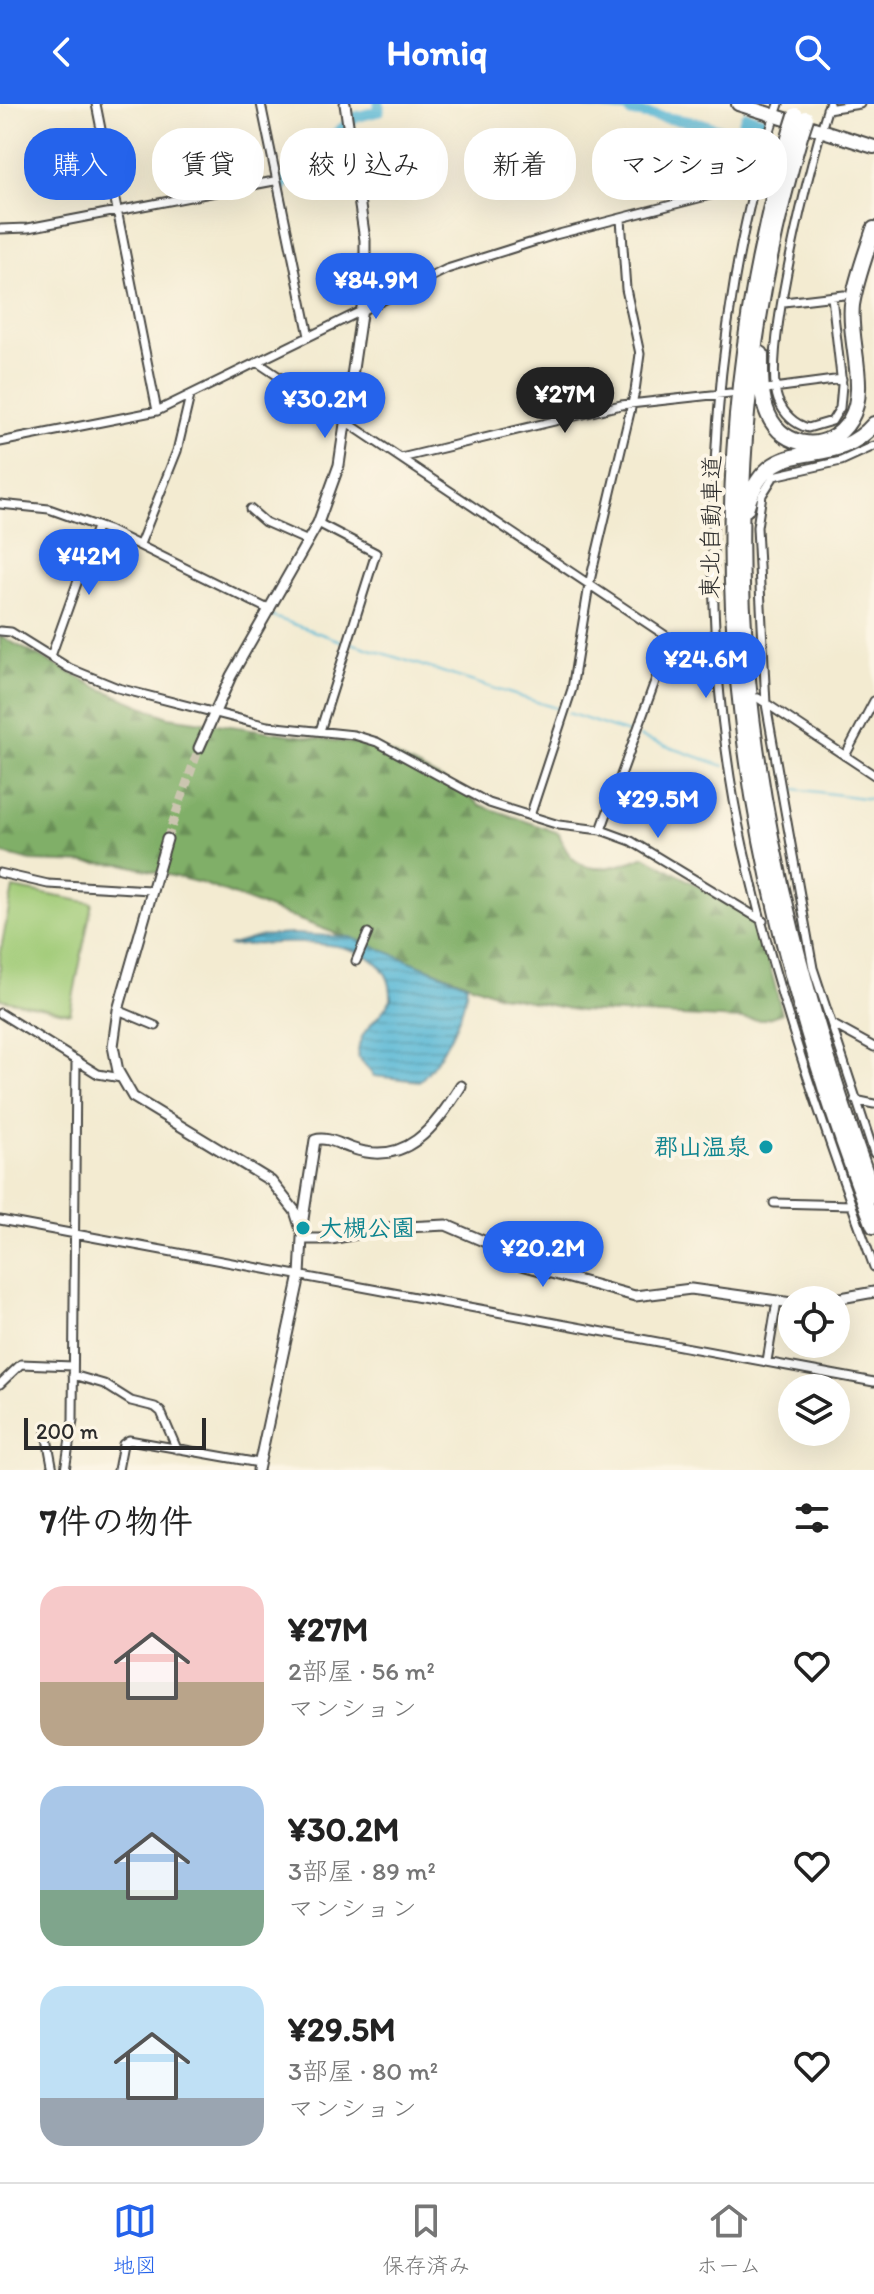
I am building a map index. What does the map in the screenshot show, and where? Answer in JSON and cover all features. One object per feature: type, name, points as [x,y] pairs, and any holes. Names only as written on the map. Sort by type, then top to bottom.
[{"type":"highway","name":"東北自動車道","points":[[803,110],[764,235],[740,377],[730,533],[734,664],[747,768],[776,918],[815,1057],[874,1226]]},
{"type":"highway","name":"東北自動車道","points":[[796,132],[759,314],[747,413],[740,533],[743,639],[765,819],[813,1013],[874,1196]]},
{"type":"highway","points":[[759,314],[763,395],[773,423],[787,437],[804,444],[834,437],[848,423],[856,407],[852,308],[874,229]]},
{"type":"highway","points":[[740,533],[753,486],[766,468],[785,458],[852,444],[874,424]]},
{"type":"main road","points":[[738,104],[874,147]]},
{"type":"street","points":[[96,104],[157,411]]},
{"type":"street","points":[[261,104],[274,181],[309,336]]},
{"type":"street","points":[[199,748],[213,711],[318,523],[339,465],[362,310],[365,240],[345,104]]},
{"type":"street","points":[[771,128],[779,104]]},
{"type":"street","points":[[832,297],[842,379],[837,415],[814,428],[801,426],[790,418],[771,388],[800,211],[828,107],[860,104]]},
{"type":"street","points":[[0,229],[119,211],[274,181]]},
{"type":"street","points":[[0,442],[157,411],[447,269],[693,200]]},
{"type":"street","points":[[750,200],[729,314],[714,557],[719,671],[743,845],[794,1023],[874,1267]]},
{"type":"street","points":[[530,816],[572,689],[589,585],[632,404],[640,354],[625,278],[621,219]]},
{"type":"street","points":[[784,302],[844,295]]},
{"type":"street","points":[[257,362],[729,678]]},
{"type":"street","points":[[771,388],[842,379]]},
{"type":"street","points":[[401,458],[632,404],[726,394]]},
{"type":"street","points":[[140,544],[177,451],[190,396]]},
{"type":"street","points":[[814,428],[816,440]]},
{"type":"street","points":[[874,446],[854,457],[819,461],[774,476],[762,495],[758,565],[766,704],[806,937],[828,1020],[874,1153]]},
{"type":"street","points":[[0,504],[49,509],[97,527],[140,544],[270,610]]},
{"type":"street","points":[[250,509],[265,522],[308,541]]},
{"type":"street","points":[[318,523],[376,553],[320,731]]},
{"type":"street","points":[[51,656],[97,527]]},
{"type":"street","points":[[0,631],[11,632],[51,656],[118,688],[267,726],[320,731],[377,742],[432,773],[472,790],[489,803],[559,825],[601,830],[631,841],[763,921]]},
{"type":"street","points":[[601,830],[670,640]]},
{"type":"street","points":[[758,698],[874,775]]},
{"type":"street","points":[[845,756],[874,701]]},
{"type":"street","points":[[167,839],[118,1010],[113,1046],[121,1078],[133,1097],[271,1181],[295,1211],[304,1239]]},
{"type":"street","points":[[0,873],[48,884],[150,890]]},
{"type":"street","points":[[356,961],[368,933]]},
{"type":"street","points":[[118,1010],[156,1026]]},
{"type":"street","points":[[0,1013],[104,1077],[121,1078]]},
{"type":"street","points":[[828,1020],[874,1047]]},
{"type":"street","points":[[65,1470],[70,1450],[77,1234],[76,1060]]},
{"type":"street","points":[[118,1470],[126,1441],[258,1466],[300,1275],[303,1219],[315,1140],[324,1138],[373,1153],[405,1146],[436,1125],[461,1086]]},
{"type":"street","points":[[855,1100],[874,1104]]},
{"type":"street","points":[[774,1203],[852,1205]]},
{"type":"street","points":[[0,1220],[874,1382]]},
{"type":"street","points":[[304,1239],[331,1239],[371,1230],[435,1224],[489,1243],[518,1264],[635,1296],[691,1289],[777,1301],[767,1361]]},
{"type":"street","points":[[850,1296],[874,1292]]},
{"type":"street","points":[[0,1384],[21,1364],[73,1366]]},
{"type":"street","points":[[73,1375],[104,1384],[131,1401],[155,1407],[161,1412],[177,1449]]},
{"type":"street","points":[[46,1433],[53,1470]]},
{"type":"green space","points":[[0,636],[99,688],[168,717],[378,747],[457,787],[480,805],[559,833],[565,848],[582,865],[605,868],[645,856],[758,920],[782,1013],[762,1020],[580,1011],[499,995],[201,883],[123,864],[31,861],[0,853]]},
{"type":"green space","points":[[13,888],[92,903],[70,1013],[0,999],[0,954]]},
{"type":"water","points":[[262,936],[350,937],[467,984],[462,1009],[451,1036],[420,1081],[374,1076],[358,1057],[361,1039],[391,999],[387,976],[373,960],[353,950],[328,945],[273,943],[228,946]]},
{"type":"waterway","points":[[343,128],[356,117],[379,111],[379,104]]},
{"type":"waterway","points":[[587,104],[628,108],[631,112],[703,124],[738,136],[746,116],[766,122]]},
{"type":"waterway","points":[[268,615],[344,642]]},
{"type":"waterway","points":[[351,643],[562,710]]},
{"type":"waterway","points":[[568,713],[634,735]]},
{"type":"waterway","points":[[640,737],[724,766]]},
{"type":"waterway","points":[[788,788],[871,799],[874,796]]},
{"type":"tunnel","points":[[167,839],[199,748]]},
{"type":"place","name":"郡山温泉","points":[[766,1147]]},
{"type":"place","name":"大槻公園","points":[[303,1228]]}]
